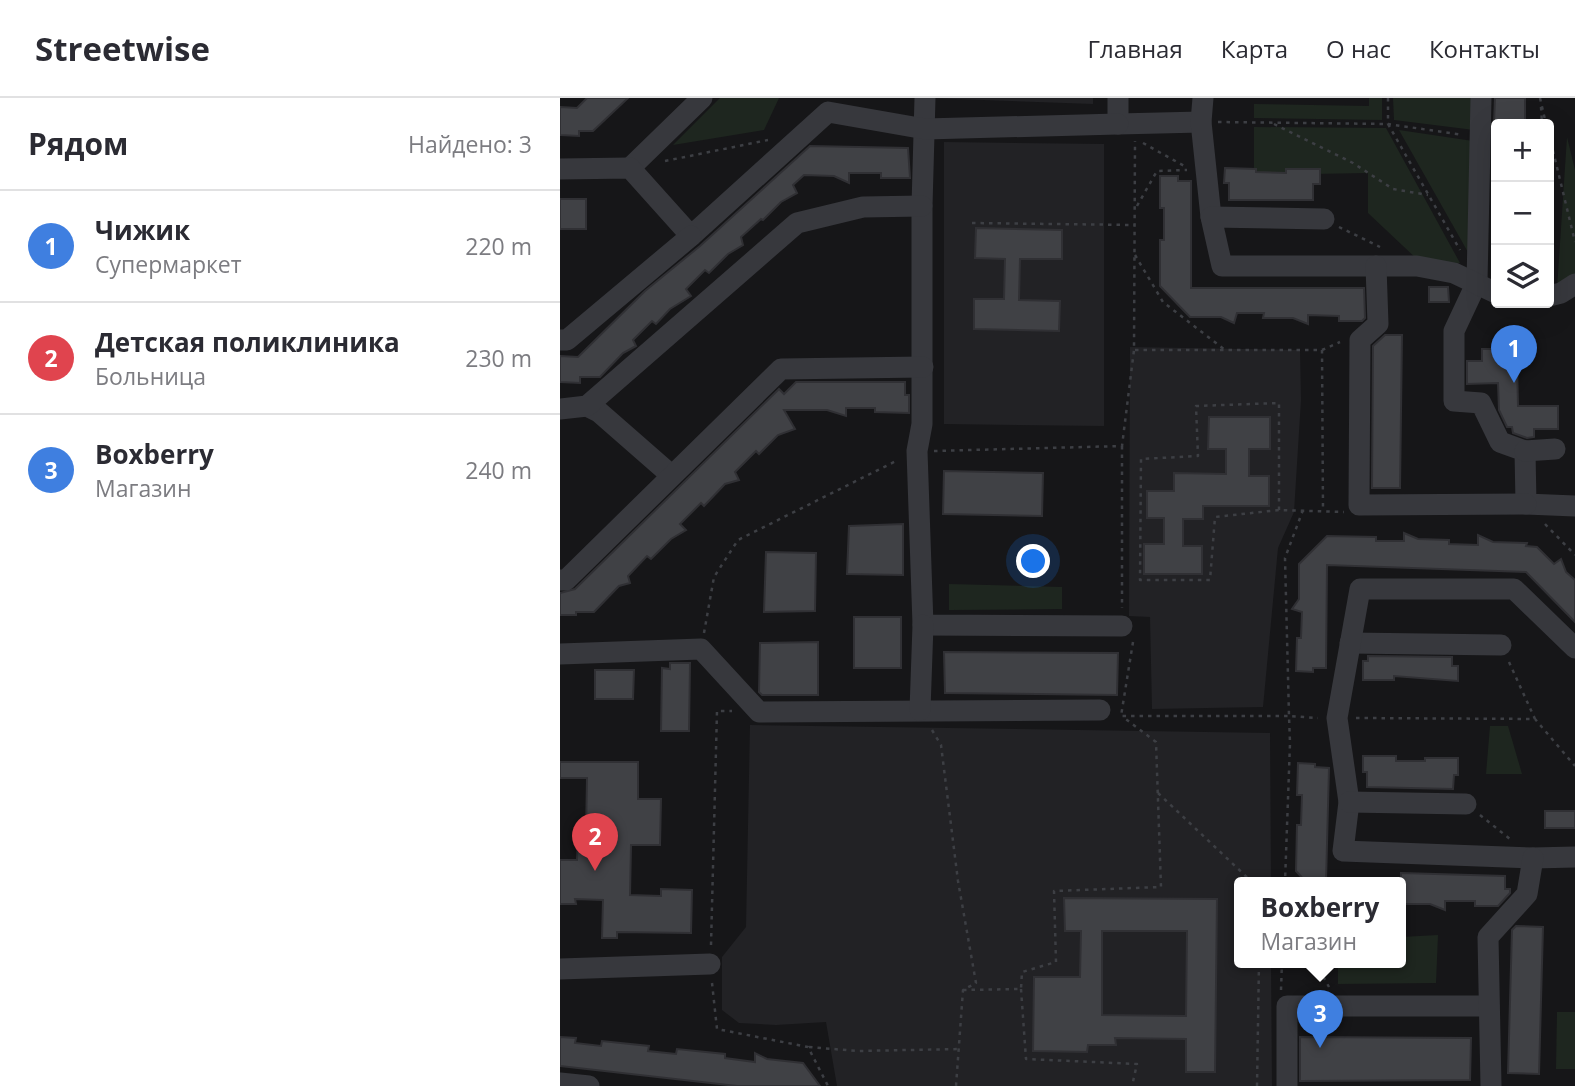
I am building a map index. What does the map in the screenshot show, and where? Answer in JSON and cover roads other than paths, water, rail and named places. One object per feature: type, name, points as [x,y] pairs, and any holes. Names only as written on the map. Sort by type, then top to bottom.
[{"type":"lane","points":[[560,169],[630,168],[702,98]]},
{"type":"lane","points":[[920,709],[923,625],[917,451],[922,424],[925,98]]},
{"type":"lane","points":[[1118,98],[1118,124]]},
{"type":"lane","points":[[1203,98],[1201,122],[1211,217],[1222,266],[1379,257],[1454,272],[1491,290]]},
{"type":"lane","points":[[1480,98],[1477,282],[1454,331],[1454,401],[1481,403],[1500,442],[1525,451],[1555,449]]},
{"type":"lane","points":[[560,340],[567,340],[691,236],[828,112],[925,129],[1201,122]]},
{"type":"lane","points":[[630,168],[691,236]]},
{"type":"lane","points":[[587,406],[797,223],[863,207],[922,206]]},
{"type":"lane","points":[[1211,217],[1324,219]]},
{"type":"lane","points":[[1379,257],[1378,324],[1360,340],[1359,505],[1575,506]]},
{"type":"lane","points":[[1554,294],[1575,284]]},
{"type":"lane","points":[[560,580],[566,580],[781,369],[923,367]]},
{"type":"lane","points":[[560,409],[587,406],[599,412],[671,475]]},
{"type":"lane","points":[[1525,451],[1526,504]]},
{"type":"lane","points":[[1575,648],[1514,589],[1360,589],[1338,718],[1349,802],[1343,851],[1575,857]]},
{"type":"lane","points":[[923,625],[1122,626]]},
{"type":"lane","points":[[1350,643],[1501,645]]},
{"type":"lane","points":[[560,654],[701,649],[759,712],[1100,710]]},
{"type":"lane","points":[[1349,802],[1466,804]]},
{"type":"lane","points":[[1491,1086],[1488,937],[1527,894],[1533,858]]},
{"type":"lane","points":[[560,969],[710,964]]},
{"type":"lane","points":[[1287,1086],[1287,1006],[1489,1006]]},
{"type":"lane","points":[[560,1083],[589,1086]]},
{"type":"place","name":"Чижик","points":[[1514,383]]},
{"type":"place","name":"Детская поликлиника","points":[[595,871]]},
{"type":"place","name":"Boxberry","points":[[1320,1048]]}]
